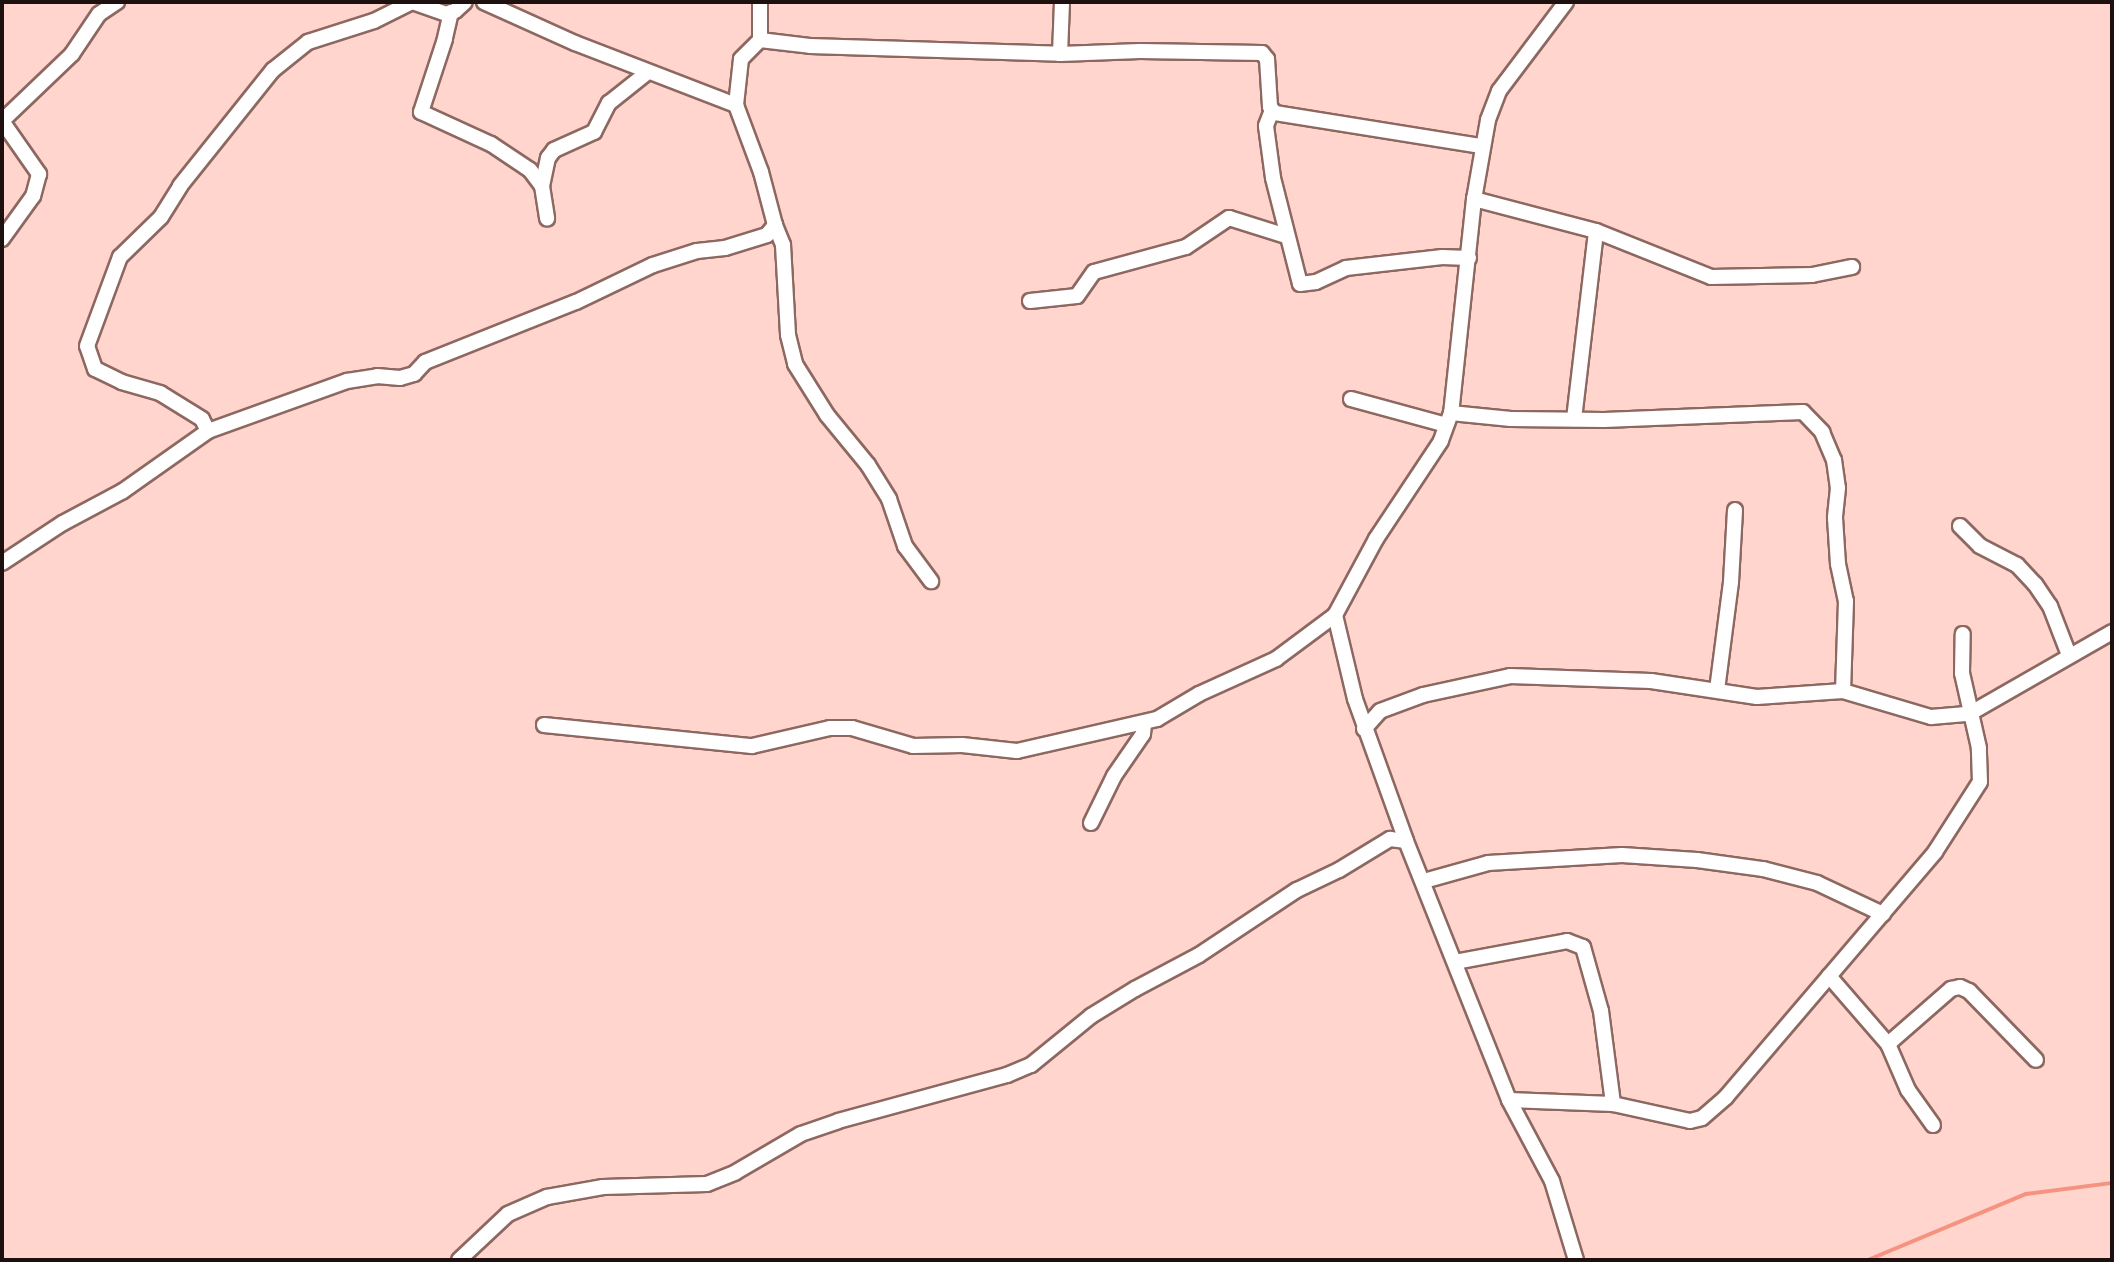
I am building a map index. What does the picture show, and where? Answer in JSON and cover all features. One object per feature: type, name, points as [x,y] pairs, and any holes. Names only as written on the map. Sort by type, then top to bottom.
[{"type":"street","points":[[2,239],[33,196],[39,174],[2,121],[72,54],[99,14],[117,2]]},
{"type":"street","points":[[208,431],[202,419],[160,393],[122,382],[95,369],[87,346],[120,257],[161,217],[180,186],[273,71],[308,42],[374,21],[412,2],[427,5],[436,12],[450,12],[465,2]]},
{"type":"street","points":[[484,2],[648,72],[736,105]]},
{"type":"street","points":[[761,2],[760,40],[741,59],[736,105],[761,172],[783,245],[788,335],[795,364],[827,415],[868,465],[889,499],[905,545],[931,581]]},
{"type":"street","points":[[1060,54],[1062,2]]},
{"type":"street","points":[[544,725],[752,746],[830,728],[852,727],[913,746],[962,745],[1017,751],[1144,724],[1276,660],[1335,615],[1376,539],[1441,441],[1449,419],[1481,146],[1499,91],[1566,2]]},
{"type":"street","points":[[450,12],[445,39],[421,112],[506,153],[530,170],[542,186]]},
{"type":"street","points":[[760,40],[810,46],[1060,54],[1140,51],[1262,53],[1267,59],[1272,110],[1266,126],[1286,236],[1300,284],[1316,282],[1346,268],[1442,257],[1468,258]]},
{"type":"street","points":[[547,219],[542,186],[548,158],[554,150],[594,132],[609,103],[648,72]]},
{"type":"street","points":[[1272,110],[1481,146]]},
{"type":"street","points":[[1474,199],[1596,231],[1711,277],[1812,275],[1852,267]]},
{"type":"street","points":[[1030,301],[1077,296],[1094,272],[1186,247],[1229,218],[1286,236]]},
{"type":"street","points":[[2,563],[63,523],[123,491],[208,431],[347,381],[377,376],[400,378],[414,373],[425,362],[576,302],[653,265],[697,251],[725,248],[756,239],[767,235],[775,225]]},
{"type":"street","points":[[1574,419],[1596,231]]},
{"type":"street","points":[[1351,399],[1449,419],[1574,419],[1803,412],[1822,432],[1835,469],[1838,564],[1846,601],[1843,691]]},
{"type":"street","points":[[1717,690],[1731,582],[1735,510]]},
{"type":"street","points":[[1961,526],[1980,545],[2017,565],[2035,584],[2050,606],[2069,655]]},
{"type":"street","points":[[1335,615],[1364,729],[1509,1100],[1552,1181],[1576,1260]]},
{"type":"street","points":[[1364,729],[1380,711],[1423,695],[1510,676],[1651,681],[1757,696],[1843,691],[1931,717],[1969,714],[2112,632]]},
{"type":"street","points":[[1509,1100],[1614,1104],[1676,1120],[1702,1118],[1726,1097],[1935,852],[1980,782],[1979,748],[1969,714],[1962,673],[1963,634]]},
{"type":"street","points":[[1355,699],[1380,711]]},
{"type":"street","points":[[1091,823],[1114,776],[1143,734],[1144,724]]},
{"type":"street","points":[[1390,839],[1396,814]]},
{"type":"street","points":[[459,1260],[508,1214],[547,1197],[603,1187],[706,1184],[736,1172],[802,1134],[838,1121],[1007,1075],[1031,1065],[1091,1016],[1124,995],[1170,972],[1275,903],[1339,870],[1390,839],[1406,841]]},
{"type":"street","points":[[1424,881],[1488,863],[1622,855],[1697,860],[1763,869],[1817,883],[1883,914]]},
{"type":"street","points":[[1455,962],[1567,941],[1583,947],[1601,1011],[1614,1104]]},
{"type":"street","points":[[1829,976],[1888,1044],[1908,1090],[1933,1125]]},
{"type":"street","points":[[1888,1044],[1951,989],[1960,987],[1969,991],[2036,1060]]},
{"type":"waterway","points":[[1868,1260],[2026,1194],[2112,1183]]}]
